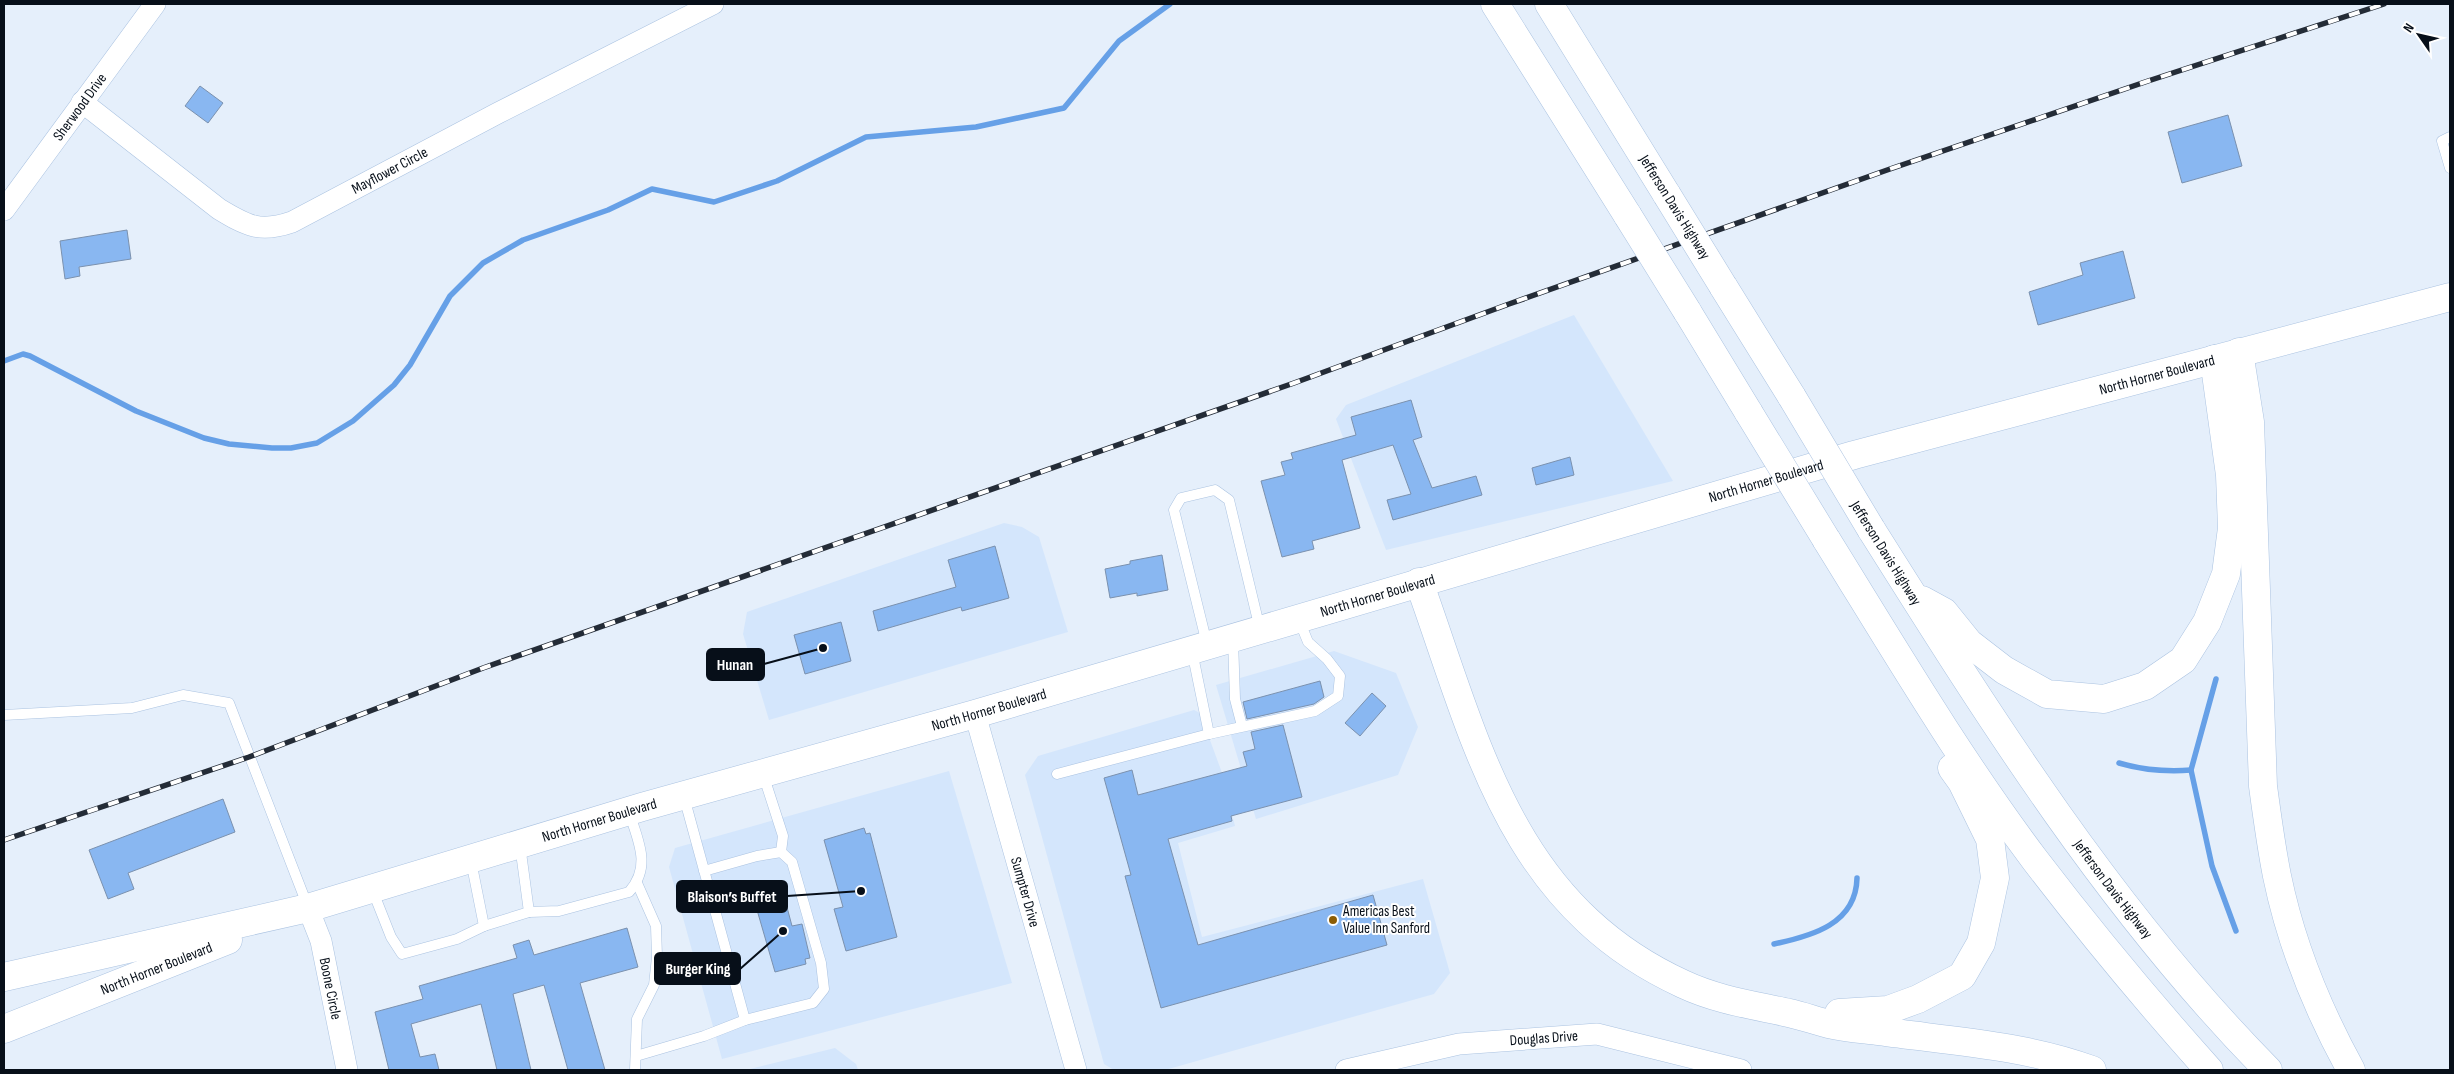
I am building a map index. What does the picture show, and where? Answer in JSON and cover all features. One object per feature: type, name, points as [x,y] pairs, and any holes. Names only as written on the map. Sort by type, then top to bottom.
[{"type":"main road","points":[[1495,4],[1935,714],[2035,859],[2164,1020],[2209,1070]]},
{"type":"main road","name":"Jefferson Davis Highway","points":[[1549,4],[1945,648],[2030,776],[2077,841],[2164,953],[2268,1070]]},
{"type":"main road","name":"North Horner Boulevard","points":[[4,1028],[308,908],[629,811],[975,714],[1854,455],[2450,297]]},
{"type":"main road","points":[[1912,594],[1944,612],[1969,643],[2004,670],[2047,694],[2104,699],[2145,686],[2183,660],[2208,622],[2226,574],[2232,528],[2226,356]]},
{"type":"main road","points":[[2226,356],[2250,422],[2263,786],[2277,877],[2295,943],[2321,1010],[2351,1070]]},
{"type":"main road","points":[[1419,582],[1492,784],[1523,842],[1560,893],[1603,935],[1628,954],[1656,970],[1711,995],[1750,1006],[1791,1013],[1830,1024],[2009,1048],[2092,1070]]},
{"type":"main road","points":[[1791,1013],[1864,1013],[1888,1010],[1918,999],[1962,976],[1981,943],[1995,878],[1990,840],[1962,782],[1919,721],[1889,640]]},
{"type":"main road","name":"North Horner Boulevard","points":[[4,977],[308,908]]},
{"type":"street","name":"Sherwood Drive","points":[[4,210],[155,4]]},
{"type":"street","name":"Mayflower Circle","points":[[82,102],[219,209],[241,222],[268,229],[292,222],[498,113],[713,4]]},
{"type":"street","name":"Sumpter Drive","points":[[975,714],[1076,1070]]},
{"type":"street","name":"Boone Circle","points":[[308,908],[321,941],[347,1070]]},
{"type":"street","name":"Douglas Drive","points":[[1346,1070],[1459,1044],[1597,1034],[1741,1070]]},
{"type":"lane","points":[[2450,137],[2442,141],[2450,168]]},
{"type":"lane","points":[[1209,734],[1199,647],[1174,510],[1181,498],[1215,490],[1229,500],[1260,629]]},
{"type":"lane","points":[[1057,774],[1209,734],[1315,711],[1338,696],[1340,676],[1327,659],[1308,642],[1298,618]]},
{"type":"lane","points":[[1233,637],[1235,699],[1242,726]]},
{"type":"lane","points":[[4,715],[132,708],[183,695],[229,703],[308,908]]},
{"type":"lane","points":[[763,773],[783,836],[781,852]]},
{"type":"lane","points":[[684,796],[745,1020]]},
{"type":"lane","points":[[372,888],[391,937],[402,954],[457,939],[484,926],[529,912],[559,911],[629,892],[637,883],[643,861],[629,811]]},
{"type":"lane","points":[[520,844],[529,912]]},
{"type":"lane","points":[[704,871],[757,856],[781,852]]},
{"type":"lane","points":[[636,1056],[704,1036],[745,1020],[814,1003],[824,989],[821,963],[792,862],[781,852]]},
{"type":"lane","points":[[470,859],[484,926]]},
{"type":"lane","points":[[635,1070],[637,1019],[654,985],[657,957],[656,926],[637,883]]},
{"type":"shaded area","points":[[1574,315],[1673,481],[1386,550],[1336,419],[1346,405]]},
{"type":"shaded area","points":[[1004,523],[1022,527],[1039,537],[1068,632],[769,720],[743,634],[747,612]]},
{"type":"shaded area","points":[[1334,651],[1396,673],[1418,727],[1398,775],[1256,819],[1216,685]]},
{"type":"shaded area","points":[[1194,710],[1200,713],[1221,770],[1235,826],[1178,843],[1202,937],[1423,879],[1450,973],[1434,994],[1165,1070],[1114,1070],[1104,1064],[1025,775],[1038,756]]},
{"type":"shaded area","points":[[949,771],[1012,983],[722,1059],[669,867],[675,848]]},
{"type":"shaded area","points":[[835,1048],[856,1064],[858,1070],[746,1070]]},
{"type":"building","points":[[200,86],[223,103],[208,123],[185,106]]},
{"type":"building","points":[[2228,115],[2242,166],[2182,183],[2168,132]]},
{"type":"building","points":[[127,230],[131,259],[79,267],[80,276],[65,279],[60,241]]},
{"type":"building","points":[[2123,251],[2135,298],[2038,325],[2029,292],[2083,275],[2080,263]]},
{"type":"building","points":[[1411,400],[1422,437],[1413,440],[1432,488],[1476,476],[1482,495],[1393,520],[1387,500],[1411,494],[1393,445],[1342,460],[1360,528],[1312,541],[1314,549],[1282,557],[1261,481],[1285,475],[1281,462],[1293,459],[1291,453],[1356,435],[1351,417]]},
{"type":"building","points":[[1570,457],[1574,475],[1536,485],[1532,468]]},
{"type":"building","points":[[995,546],[1009,598],[962,611],[961,607],[878,631],[873,611],[956,587],[948,560]]},
{"type":"building","points":[[1162,555],[1168,590],[1137,596],[1137,593],[1110,598],[1105,569],[1130,564],[1130,561]]},
{"type":"building","points":[[841,622],[851,661],[805,674],[794,635]]},
{"type":"building","points":[[1320,681],[1324,697],[1314,704],[1247,719],[1243,702]]},
{"type":"building","points":[[1372,693],[1386,706],[1360,736],[1345,723]]},
{"type":"building","points":[[1283,725],[1302,797],[1231,816],[1232,821],[1168,839],[1198,945],[1373,895],[1387,945],[1161,1008],[1125,876],[1131,875],[1104,778],[1132,770],[1138,795],[1247,766],[1243,752],[1255,749],[1251,732]]},
{"type":"building","points":[[223,799],[235,832],[128,873],[134,889],[108,899],[89,850]]},
{"type":"building","points":[[864,828],[866,834],[870,833],[897,937],[846,951],[834,909],[843,907],[824,840]]},
{"type":"building","points":[[784,896],[792,926],[802,924],[810,958],[805,959],[806,964],[775,972],[755,903]]},
{"type":"building","points":[[627,928],[638,967],[580,983],[605,1070],[568,1070],[544,985],[513,994],[531,1070],[497,1070],[481,1004],[411,1024],[420,1057],[435,1054],[439,1070],[389,1070],[375,1012],[423,999],[419,986],[517,958],[513,945],[529,940],[534,955]]},
{"type":"waterway","points":[[4,361],[23,354],[30,356],[136,411],[204,438],[229,444],[272,448],[291,448],[317,443],[353,421],[394,385],[410,365],[450,296],[483,263],[523,240],[608,210],[652,189],[714,202],[777,181],[866,137],[976,127],[1064,108],[1119,41],[1170,4]]},
{"type":"waterway","points":[[2216,679],[2191,770],[2212,866],[2236,931]]},
{"type":"waterway","points":[[2119,763],[2154,770],[2191,770]]},
{"type":"waterway","points":[[1774,944],[1817,932],[1840,917],[1849,907],[1855,894],[1857,878]]},
{"type":"railway","points":[[4,840],[249,757],[483,668],[1294,383],[1509,304],[1890,169],[2148,81],[2384,4]]},
{"type":"place","name":"Hunan","points":[[823,648]]},
{"type":"place","name":"Blaison’s Buffet","points":[[861,891]]},
{"type":"place","name":"Americas Best Value Inn Sanford","points":[[1333,920]]},
{"type":"place","name":"Burger King","points":[[783,931]]}]
